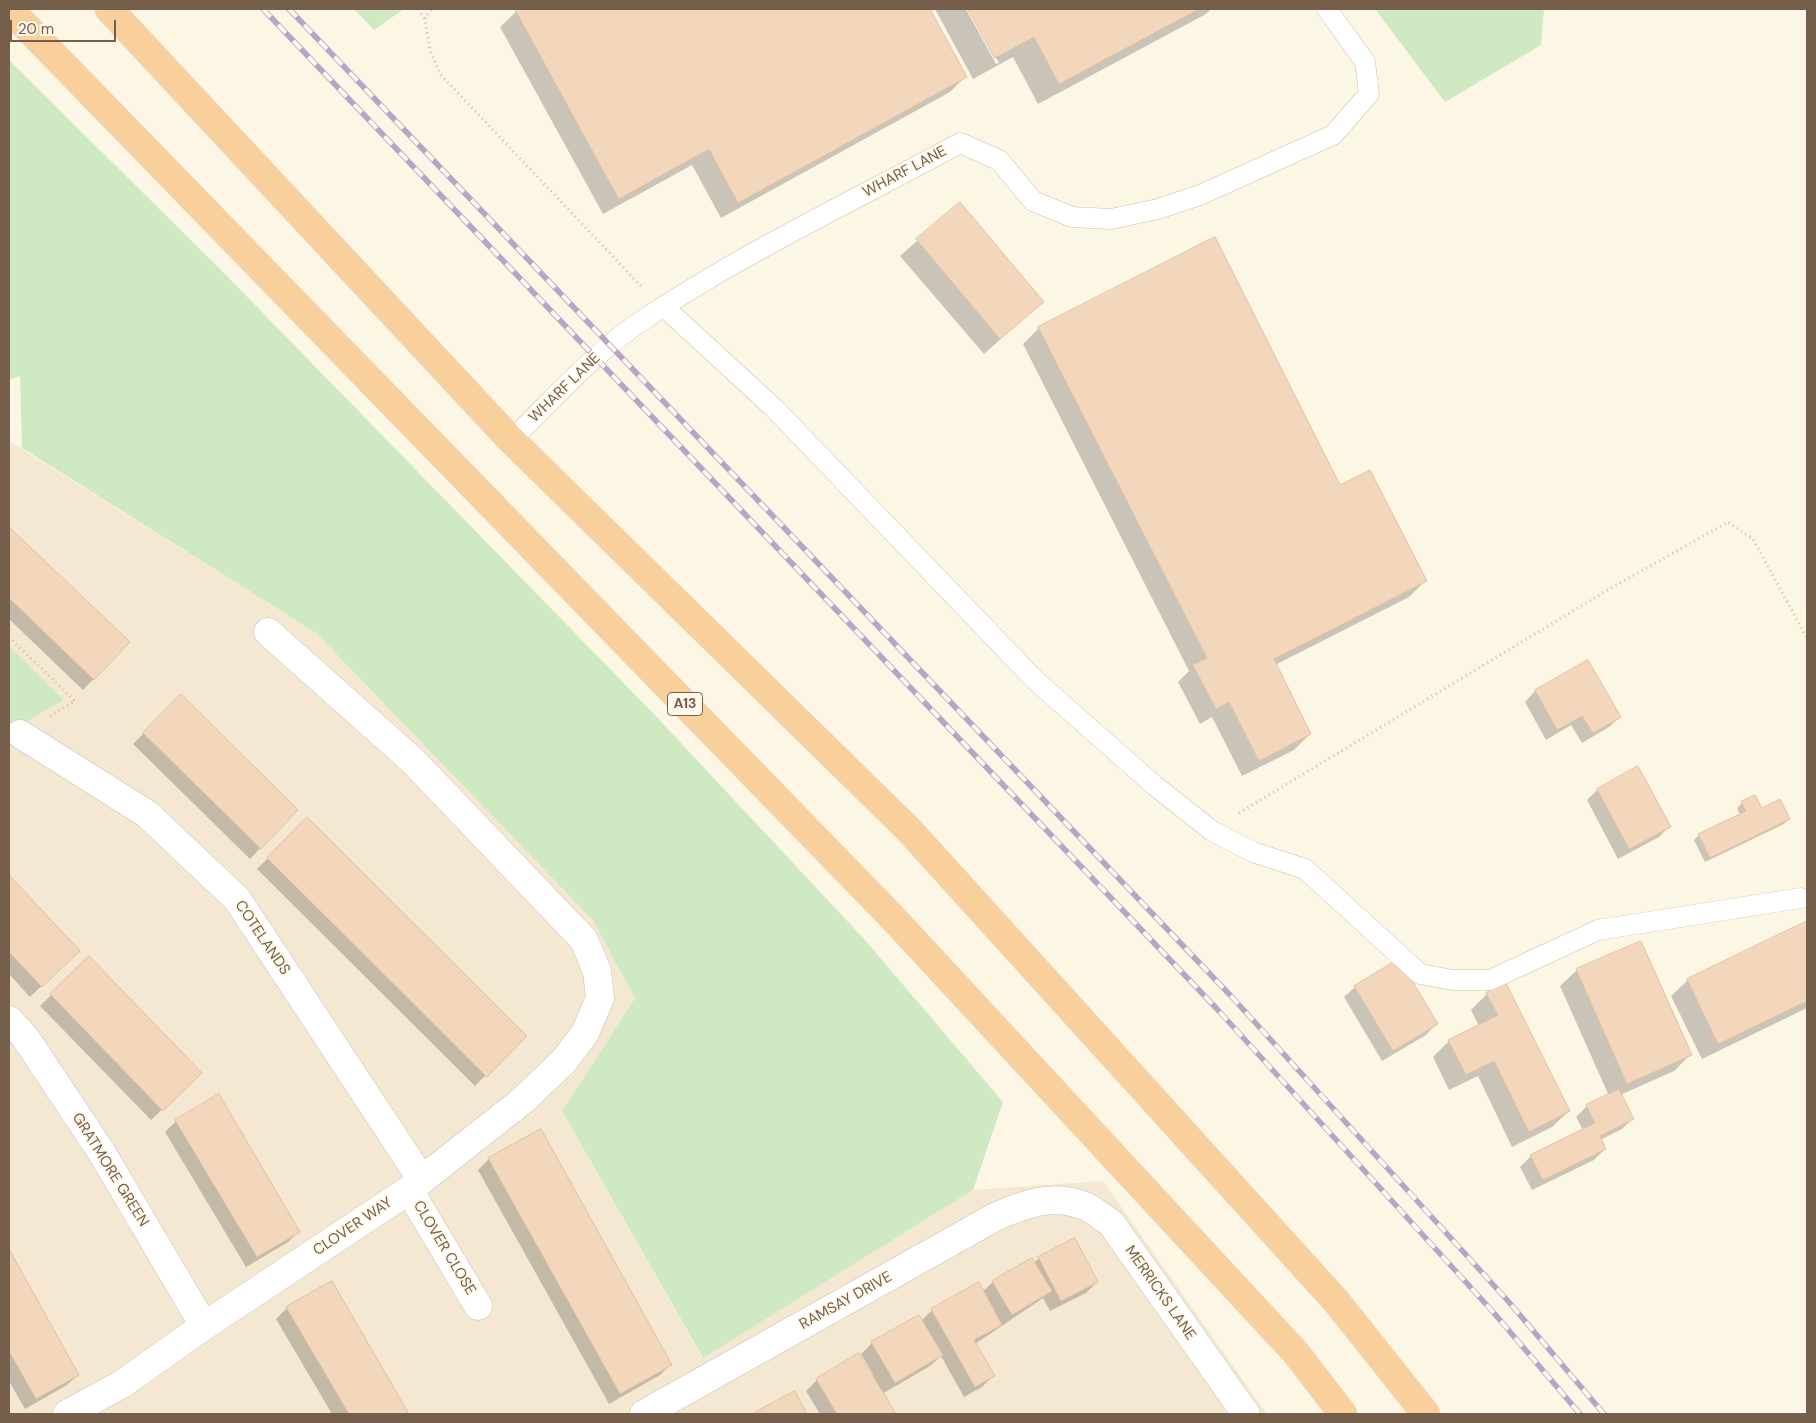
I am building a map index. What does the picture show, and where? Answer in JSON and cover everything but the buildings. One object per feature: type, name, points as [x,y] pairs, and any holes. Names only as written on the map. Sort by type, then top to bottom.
[{"type":"highway","name":"A13","points":[[9,9],[891,916],[1296,1353],[1343,1414]]},
{"type":"highway","points":[[109,9],[512,440],[909,830],[1336,1301],[1426,1414]]},
{"type":"street","name":"CLOVER WAY","points":[[67,1414],[122,1384],[204,1326],[415,1185],[522,1101],[564,1061],[586,1033],[600,998],[597,970],[584,940],[413,761],[268,632]]},
{"type":"street","name":"COTELANDS","points":[[20,734],[147,814],[237,899],[415,1185]]},
{"type":"street","name":"GRATMORE GREEN","points":[[9,1020],[25,1037],[102,1153],[204,1326]]},
{"type":"street","name":"CLOVER CLOSE","points":[[415,1185],[478,1306]]},
{"type":"street","name":"RAMSAY DRIVE","points":[[644,1414],[995,1217],[1023,1205],[1053,1199]]},
{"type":"street","name":"MERRICKS LANE","points":[[1053,1199],[1085,1206],[1111,1223],[1246,1414]]},
{"type":"lane","name":"WHARF LANE","points":[[512,440],[597,357],[645,318],[734,265],[960,143],[999,160],[1033,201],[1072,216],[1111,219],[1158,209],[1200,195],[1333,135],[1369,94],[1365,62],[1327,9]]},
{"type":"lane","points":[[664,307],[774,408],[1035,680],[1154,785],[1212,831],[1253,852],[1305,869],[1420,974],[1453,980],[1490,980],[1598,930],[1801,898]]},
{"type":"path","points":[[419,9],[425,20],[430,50],[440,74],[633,279],[664,307]]},
{"type":"path","points":[[425,20],[431,9]]},
{"type":"path","points":[[1212,831],[1293,779],[1606,591],[1728,522],[1752,540],[1807,638]]},
{"type":"path","points":[[9,638],[76,701],[20,734]]},
{"type":"shaded area","points":[[9,441],[316,633],[594,920],[635,998],[562,1111],[702,1358],[973,1190],[1103,1181],[1267,1414],[9,1414],[9,732],[64,700],[9,646]]},
{"type":"green space","points":[[354,9],[404,9],[374,30]]},
{"type":"green space","points":[[1375,9],[1544,9],[1541,45],[1445,102]]},
{"type":"green space","points":[[9,60],[221,270],[651,711],[865,940],[1003,1102],[973,1190],[703,1358],[562,1111],[635,998],[593,920],[316,633],[22,448],[20,376],[9,380]]},
{"type":"green space","points":[[9,646],[64,700],[9,732]]},
{"type":"railway","points":[[263,9],[1217,1009],[1494,1313],[1580,1414]]},
{"type":"railway","points":[[289,9],[1231,996],[1508,1301],[1604,1414]]}]
